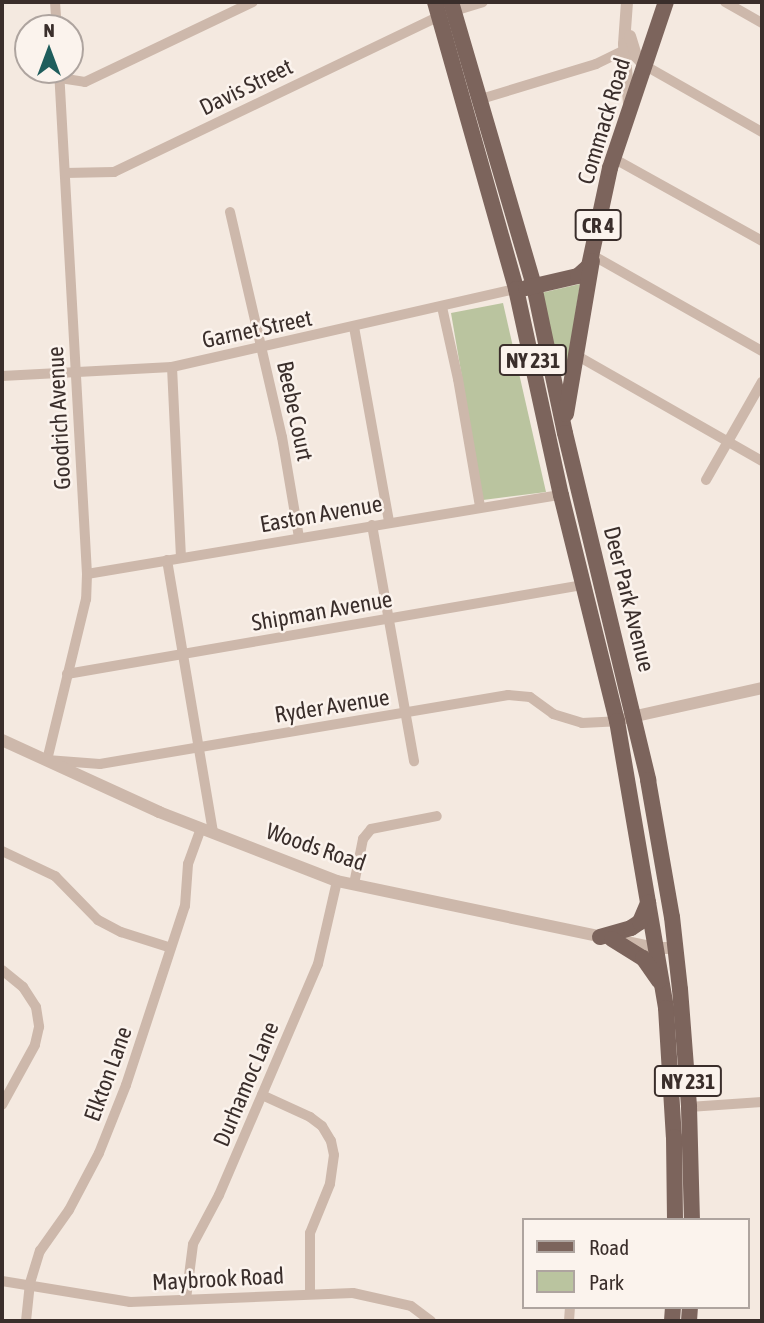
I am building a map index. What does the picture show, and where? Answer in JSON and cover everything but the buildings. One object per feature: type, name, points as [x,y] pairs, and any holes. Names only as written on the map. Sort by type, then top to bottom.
[{"type":"main road","name":"Commack Road","points":[[565,433],[576,355],[592,276],[592,255],[613,158],[666,2]]},
{"type":"main road","name":"Deer Park Avenue","points":[[445,8],[481,99],[534,286],[565,433],[634,717],[652,804],[675,948],[689,1107],[692,1218]]},
{"type":"main road","name":"Deer Park Avenue","points":[[445,8],[516,289],[561,495],[617,721],[663,987],[674,1137],[675,1218]]},
{"type":"main road","name":"CR 4","points":[[516,289],[578,276],[587,269],[592,255]]},
{"type":"main road","points":[[606,938],[640,922],[648,903]]},
{"type":"main road","points":[[606,938],[643,958],[663,987]]},
{"type":"street","points":[[84,82],[254,2]]},
{"type":"street","name":"Davis Street","points":[[65,173],[114,172],[445,8],[483,2]]},
{"type":"street","points":[[627,2],[625,50],[629,112]]},
{"type":"street","points":[[725,2],[762,23]]},
{"type":"street","points":[[627,26],[636,56],[644,65],[762,132]]},
{"type":"street","points":[[481,99],[596,64],[625,50]]},
{"type":"street","points":[[596,64],[615,63],[626,69]]},
{"type":"street","name":"Goodrich Avenue","points":[[47,761],[86,599],[87,574],[61,84]]},
{"type":"street","points":[[613,158],[762,241]]},
{"type":"street","name":"Beebe Court","points":[[230,212],[262,347],[299,537]]},
{"type":"street","points":[[592,255],[762,351]]},
{"type":"street","name":"Garnet Street","points":[[2,376],[172,367],[516,289]]},
{"type":"street","points":[[442,307],[458,379],[480,507]]},
{"type":"street","points":[[354,327],[389,522]]},
{"type":"street","points":[[576,355],[762,461]]},
{"type":"street","points":[[172,367],[181,558]]},
{"type":"street","points":[[706,480],[762,382]]},
{"type":"street","name":"Easton Avenue","points":[[87,574],[372,524],[561,495]]},
{"type":"street","points":[[372,524],[414,761]]},
{"type":"street","points":[[167,560],[199,748],[207,830]]},
{"type":"street","name":"Shipman Avenue","points":[[67,674],[583,585]]},
{"type":"street","points":[[617,721],[762,688]]},
{"type":"street","name":"Ryder Avenue","points":[[47,761],[100,764],[508,695],[530,697],[554,714],[582,723],[617,721]]},
{"type":"street","name":"Woods Road","points":[[2,740],[207,830],[337,881],[656,948],[675,948]]},
{"type":"street","points":[[354,884],[363,839],[371,829],[437,816]]},
{"type":"street","name":"Elkton Lane","points":[[26,1321],[30,1283],[40,1251],[69,1210],[110,1127],[185,906],[188,864],[207,830]]},
{"type":"street","points":[[2,851],[55,876],[98,920],[121,932],[171,948]]},
{"type":"street","name":"Durhamoc Lane","points":[[186,1299],[193,1244],[262,1096],[318,964],[337,881]]},
{"type":"street","points":[[2,970],[23,987],[36,1007],[39,1027],[35,1045],[2,1105]]},
{"type":"street","points":[[262,1096],[310,1117],[322,1126],[334,1155],[332,1177],[310,1233],[310,1294]]},
{"type":"street","points":[[689,1107],[762,1102]]},
{"type":"street","name":"Maybrook Road","points":[[2,1281],[30,1283],[130,1302],[370,1294],[411,1307],[430,1321]]},
{"type":"green space","points":[[580,284],[566,375],[560,376],[541,293]]},
{"type":"green space","points":[[503,303],[546,492],[483,500],[451,313]]}]
